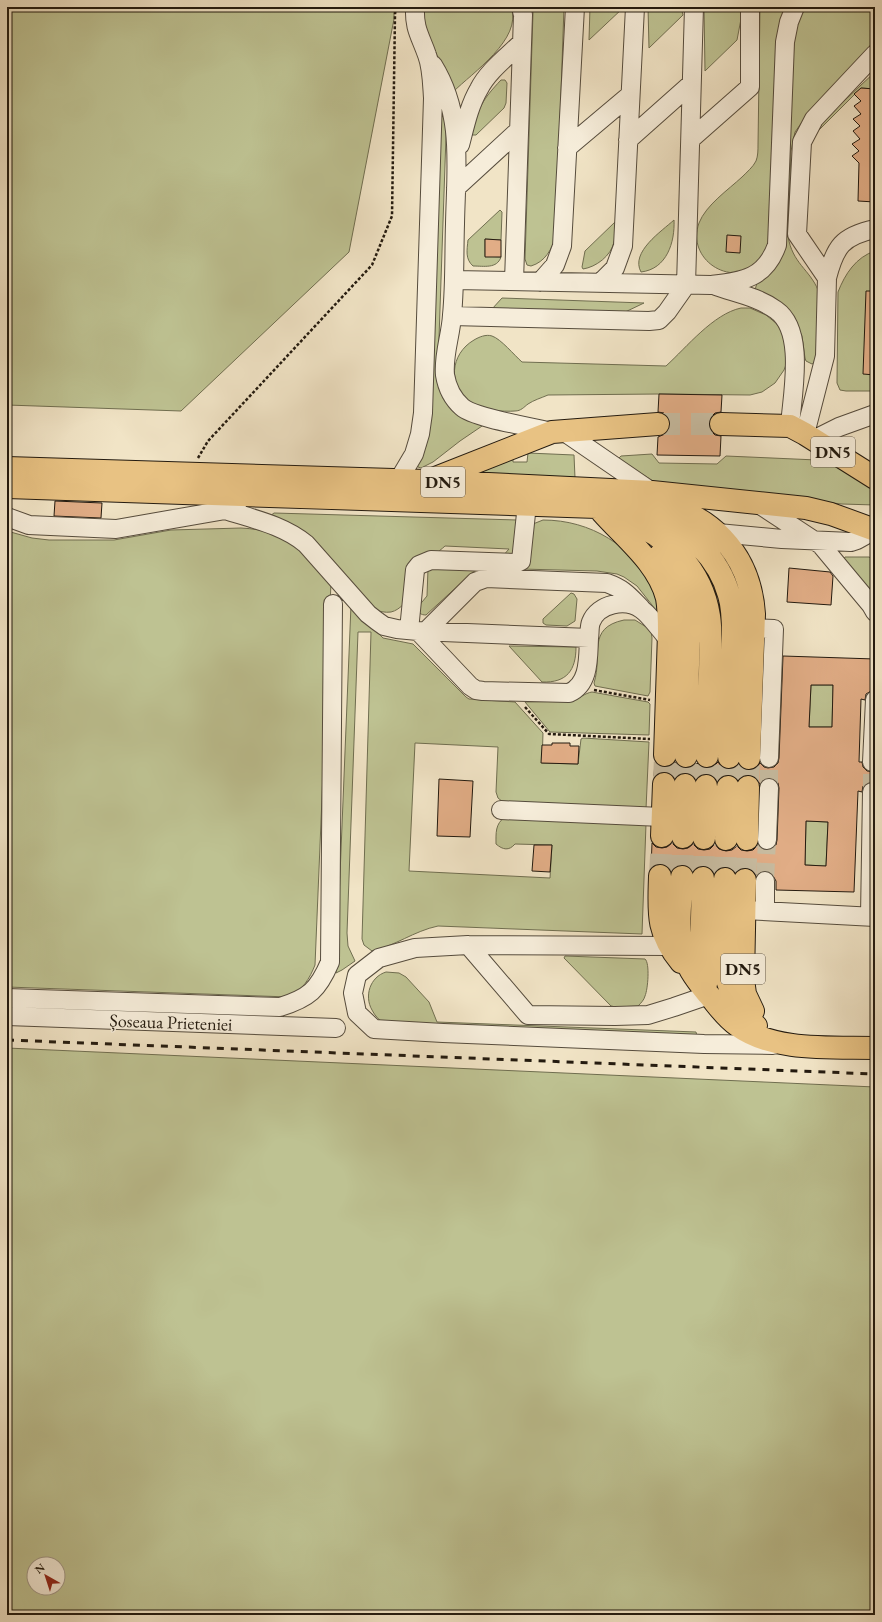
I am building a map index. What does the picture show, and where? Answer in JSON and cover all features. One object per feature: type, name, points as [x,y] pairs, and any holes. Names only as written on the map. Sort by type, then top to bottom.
[{"type":"highway","name":"DN5","points":[[426,481],[557,431],[658,424]]},
{"type":"highway","name":"DN5","points":[[721,424],[803,433],[872,472]]},
{"type":"highway","name":"DN5","points":[[7,468],[426,481],[652,492],[806,508],[831,514],[875,530]]},
{"type":"highway","name":"DN5","points":[[7,487],[597,507],[633,511],[654,517],[669,523],[700,545],[714,562],[723,578],[729,596],[733,616],[749,758],[764,628],[753,601],[750,586],[739,560],[730,546],[718,533],[694,517],[666,507],[636,502],[597,507]]},
{"type":"highway","name":"DN5","points":[[597,507],[649,530],[670,545],[693,570],[706,599],[711,634],[696,756]]},
{"type":"highway","points":[[597,507],[651,566],[659,579],[667,598],[669,613],[665,747]]},
{"type":"highway","points":[[662,827],[685,785],[694,837]]},
{"type":"highway","points":[[746,839],[748,787]]},
{"type":"highway","name":"DN5","points":[[660,876],[660,923],[663,934],[669,946],[721,1010],[736,1025],[761,1038],[783,1045],[875,1048]]},
{"type":"highway","name":"DN5","points":[[694,978],[683,954],[680,939],[692,878],[703,976],[709,995]]},
{"type":"highway","name":"DN5","points":[[745,880],[754,910],[742,965],[745,994],[755,1016],[783,1045],[758,1028],[740,1010],[729,988],[726,978],[723,955],[745,880]]},
{"type":"lane","points":[[415,7],[414,20],[418,34],[428,56],[439,74],[450,101],[458,155]]},
{"type":"lane","points":[[514,281],[522,15],[521,7]]},
{"type":"lane","points":[[540,282],[555,265],[562,246],[576,7]]},
{"type":"lane","points":[[600,283],[615,268],[623,246],[635,7]]},
{"type":"lane","points":[[452,316],[648,321],[659,320],[667,312],[686,284],[694,7]]},
{"type":"lane","points":[[691,139],[750,87],[750,7]]},
{"type":"lane","points":[[454,280],[711,285],[741,281],[752,277],[760,271],[771,259],[777,245],[785,42],[789,22],[795,7]]},
{"type":"lane","points":[[521,43],[479,87],[468,116],[458,155],[452,316],[446,355],[446,376],[448,386],[458,403],[470,412],[478,415],[557,431],[652,492]]},
{"type":"lane","points":[[827,278],[797,234],[802,142],[814,119],[875,54]]},
{"type":"lane","points":[[398,481],[414,454],[424,413],[433,98],[428,56]]},
{"type":"lane","points":[[628,140],[691,84]]},
{"type":"lane","points":[[567,148],[630,95]]},
{"type":"lane","points":[[456,188],[519,130]]},
{"type":"lane","points":[[803,433],[825,356],[827,278],[832,260],[842,243],[858,233],[875,229]]},
{"type":"lane","points":[[711,285],[757,299],[777,310],[790,327],[794,345],[803,433]]},
{"type":"lane","points":[[803,433],[838,428],[875,414]]},
{"type":"lane","points":[[7,517],[29,525],[116,529],[300,496]]},
{"type":"lane","points":[[756,502],[821,544],[841,566],[875,612]]},
{"type":"lane","points":[[527,504],[521,561],[517,563],[431,560],[418,565],[415,570],[418,631],[470,686],[476,690],[483,691],[569,693],[580,687],[586,673],[590,624],[594,616],[605,607],[620,603],[641,609]]},
{"type":"lane","points":[[225,510],[272,525],[295,535],[306,544],[368,614],[384,626],[418,631],[589,638]]},
{"type":"lane","points":[[718,533],[782,539],[851,542],[875,530]]},
{"type":"lane","points":[[418,631],[475,582],[486,578],[607,583],[619,587],[626,592],[668,639]]},
{"type":"lane","points":[[7,998],[280,1007],[301,999],[313,991],[322,979],[330,962],[333,604]]},
{"type":"lane","points":[[872,762],[875,700]]},
{"type":"lane","points":[[746,839],[748,787]]},
{"type":"lane","points":[[754,910],[872,916],[872,792]]},
{"type":"lane","points":[[501,810],[662,827]]},
{"type":"lane","points":[[669,946],[468,945],[414,948],[379,958],[357,975],[353,993],[357,1013],[374,1029],[704,1044],[783,1045]]},
{"type":"lane","points":[[468,945],[528,1015],[615,1016],[648,1014],[674,1008],[709,995]]},
{"type":"lane","name":"Șoseaua Prieteniei","points":[[7,1016],[336,1028]]},
{"type":"path","points":[[189,474],[208,441],[372,266],[392,216],[396,7]]},
{"type":"path","points":[[580,687],[666,703]]},
{"type":"path","points":[[511,692],[549,734],[665,747]]},
{"type":"green space","points":[[7,7],[394,7],[394,19],[349,252],[181,411],[7,405]]},
{"type":"green space","points":[[423,7],[511,7],[513,19],[510,31],[494,54],[453,92],[422,21]]},
{"type":"green space","points":[[532,7],[564,7],[556,236],[552,246],[544,258],[531,266],[527,265],[525,259]]},
{"type":"green space","points":[[590,7],[623,8],[589,40]]},
{"type":"green space","points":[[648,7],[681,7],[683,15],[649,48]]},
{"type":"green space","points":[[704,7],[740,7],[741,19],[737,40],[705,71]]},
{"type":"green space","points":[[760,7],[786,7],[769,248],[758,264],[747,271],[735,273],[724,271],[713,266],[705,258],[699,248],[697,236],[699,223],[702,216],[718,198],[750,169],[757,159]]},
{"type":"green space","points":[[803,7],[870,7],[875,25],[873,40],[866,52],[810,111],[795,132],[791,151],[788,236],[793,253],[815,283],[819,296],[816,362],[812,364],[806,361],[802,336],[798,328],[755,290],[757,283],[768,275],[792,41]]},
{"type":"green space","points":[[875,72],[875,89],[861,88],[817,132],[816,127]]},
{"type":"green space","points":[[501,80],[505,80],[507,83],[506,103],[504,108],[476,135],[472,135],[471,133],[482,104],[489,93]]},
{"type":"green space","points":[[442,92],[447,107],[438,367],[443,389],[450,406],[462,417],[485,424],[433,462],[421,468],[418,467],[417,464],[426,446],[431,418]]},
{"type":"green space","points":[[500,210],[502,212],[501,240],[485,239],[485,256],[501,257],[499,261],[490,266],[473,266],[468,257],[468,240]]},
{"type":"green space","points":[[674,220],[673,237],[668,253],[657,266],[650,270],[641,272],[639,264],[643,250],[655,236]]},
{"type":"green space","points":[[615,222],[615,237],[610,252],[598,263],[583,269],[582,267],[585,251]]},
{"type":"green space","points":[[875,251],[875,391],[840,390],[837,383],[838,292],[852,267],[862,257]]},
{"type":"green space","points":[[502,298],[644,303],[623,313],[492,309]]},
{"type":"green space","points":[[741,308],[750,308],[766,315],[777,324],[785,337],[787,362],[784,370],[775,383],[762,392],[750,395],[548,395],[533,401],[522,409],[505,411],[486,409],[471,403],[463,396],[455,379],[454,370],[460,353],[474,340],[487,335],[499,340],[522,362],[666,366],[701,332],[720,317]]},
{"type":"green space","points":[[528,453],[574,455],[575,478],[482,475],[483,470],[513,454],[513,462],[527,462]]},
{"type":"green space","points":[[652,454],[659,463],[717,464],[726,456],[817,460],[832,465],[875,487],[875,505],[842,504],[661,486],[618,459],[621,456]]},
{"type":"green space","points":[[274,513],[517,520],[515,554],[501,558],[509,549],[445,546],[434,556],[416,588],[404,604],[391,612],[382,612],[373,610],[270,516]]},
{"type":"green space","points":[[543,520],[561,521],[593,530],[622,548],[645,572],[654,587],[660,599],[663,619],[637,586],[617,574],[597,571],[482,568],[473,572],[426,615],[419,612],[417,608],[427,596],[428,569],[418,576],[422,567],[436,564],[527,566],[529,563],[531,528],[533,524]]},
{"type":"green space","points":[[241,528],[281,536],[295,544],[310,557],[331,582],[315,965],[311,975],[302,988],[289,997],[7,987],[7,531],[32,538],[49,540],[114,540],[171,530]]},
{"type":"green space","points":[[845,557],[869,557],[875,560],[875,566],[873,568],[875,576],[875,601],[843,560]]},
{"type":"green space","points":[[571,593],[574,594],[577,599],[575,621],[567,626],[546,625],[543,623],[543,619]]},
{"type":"green space","points":[[351,605],[383,638],[413,644],[469,699],[515,702],[543,733],[542,763],[578,764],[581,739],[583,738],[649,742],[646,809],[503,802],[498,798],[496,792],[498,747],[415,743],[409,871],[550,878],[552,845],[515,844],[506,849],[501,848],[496,844],[496,832],[499,823],[505,817],[646,824],[642,934],[438,926],[421,931],[380,949],[372,951],[364,945],[362,939],[371,632],[358,632],[347,933],[348,946],[355,961],[336,973]]},
{"type":"green space","points":[[624,620],[635,620],[651,630],[650,692],[648,696],[595,686],[594,683],[600,636],[605,629],[612,624]]},
{"type":"green space","points":[[509,646],[576,647],[576,655],[572,668],[568,674],[558,680],[542,682]]},
{"type":"green space","points":[[811,685],[833,685],[832,727],[809,727]]},
{"type":"green space","points":[[592,692],[648,702],[650,704],[649,735],[550,732],[525,702],[570,701]]},
{"type":"green space","points":[[806,821],[828,822],[826,866],[805,865]]},
{"type":"green space","points":[[565,956],[645,959],[648,965],[648,976],[644,999],[638,1006],[611,1006],[564,958]]},
{"type":"green space","points":[[386,972],[399,973],[406,977],[429,1002],[437,1022],[696,1032],[697,1036],[385,1024],[374,1014],[370,1005],[369,993],[372,983],[376,978],[380,974]]},
{"type":"green space","points":[[7,1048],[875,1087],[875,1615],[7,1615]]},
{"type":"building","points":[[861,88],[875,89],[875,202],[858,201],[859,163],[852,156],[859,151],[852,144],[860,139],[853,131],[860,126],[853,119],[861,114],[854,106],[861,101],[854,94]]},
{"type":"building","points":[[727,235],[741,236],[740,253],[726,252]]},
{"type":"building","points":[[485,239],[501,240],[501,257],[485,257]]},
{"type":"building","points":[[866,291],[875,291],[875,375],[863,374]]},
{"type":"building","points":[[659,394],[722,395],[721,412],[715,413],[710,418],[709,423],[710,430],[715,435],[721,436],[720,456],[657,455],[658,437],[665,434],[669,429],[670,423],[668,417],[664,413],[658,412]]},
{"type":"building","points":[[55,501],[102,503],[101,518],[54,516]]},
{"type":"building","points":[[789,568],[830,572],[833,576],[831,605],[787,602]]},
{"type":"building","points":[[783,656],[875,659],[875,690],[866,694],[865,700],[861,699],[859,762],[862,762],[863,767],[867,771],[875,772],[875,782],[867,783],[863,786],[862,792],[858,791],[854,892],[776,890],[776,881],[771,872],[760,872],[756,875],[752,870],[746,868],[739,869],[735,872],[731,868],[725,867],[719,868],[714,873],[710,868],[704,866],[697,867],[693,871],[689,866],[683,865],[676,866],[671,871],[667,866],[661,864],[654,865],[651,868],[652,843],[656,847],[662,848],[667,847],[672,843],[677,848],[683,849],[688,848],[693,844],[698,849],[704,850],[710,849],[715,844],[719,849],[726,851],[732,850],[737,846],[741,850],[753,850],[758,845],[762,849],[772,849],[776,845],[777,840],[779,788],[775,779],[764,779],[760,784],[754,776],[748,775],[742,776],[738,780],[734,776],[722,776],[717,781],[713,776],[707,774],[701,775],[696,779],[691,774],[685,773],[680,774],[675,778],[670,773],[664,772],[654,776],[655,762],[659,766],[665,767],[671,766],[675,762],[679,766],[685,768],[692,767],[697,763],[701,767],[707,768],[713,767],[718,762],[722,767],[728,769],[735,768],[739,765],[743,769],[749,770],[755,769],[760,763],[764,767],[774,767],[778,763]],"holes":[[[811,685],[833,685],[832,727],[809,727]],[[806,821],[828,822],[826,866],[805,865]]]},
{"type":"building","points":[[552,743],[570,743],[570,746],[579,746],[578,764],[541,763],[542,745],[552,745]]},
{"type":"building","points":[[439,779],[473,781],[470,837],[437,836]]},
{"type":"building","points":[[534,845],[552,845],[550,872],[532,871]]},
{"type":"tunnel","points":[[658,424],[721,424]]},
{"type":"tunnel","points":[[664,784],[665,755]]},
{"type":"tunnel","points":[[685,785],[686,756]]},
{"type":"tunnel","points":[[706,786],[707,756]]},
{"type":"tunnel","points":[[728,787],[729,757]]},
{"type":"tunnel","points":[[748,787],[749,758]]},
{"type":"tunnel","points":[[769,758],[769,788]]},
{"type":"tunnel","points":[[872,762],[872,792]]},
{"type":"tunnel","points":[[660,876],[662,836]]},
{"type":"tunnel","points":[[682,877],[683,837]]},
{"type":"tunnel","points":[[703,878],[704,838]]},
{"type":"tunnel","points":[[725,879],[726,839]]},
{"type":"tunnel","points":[[745,880],[747,839]]},
{"type":"tunnel","points":[[765,881],[767,840]]},
{"type":"railway","points":[[7,1040],[875,1074]]}]
